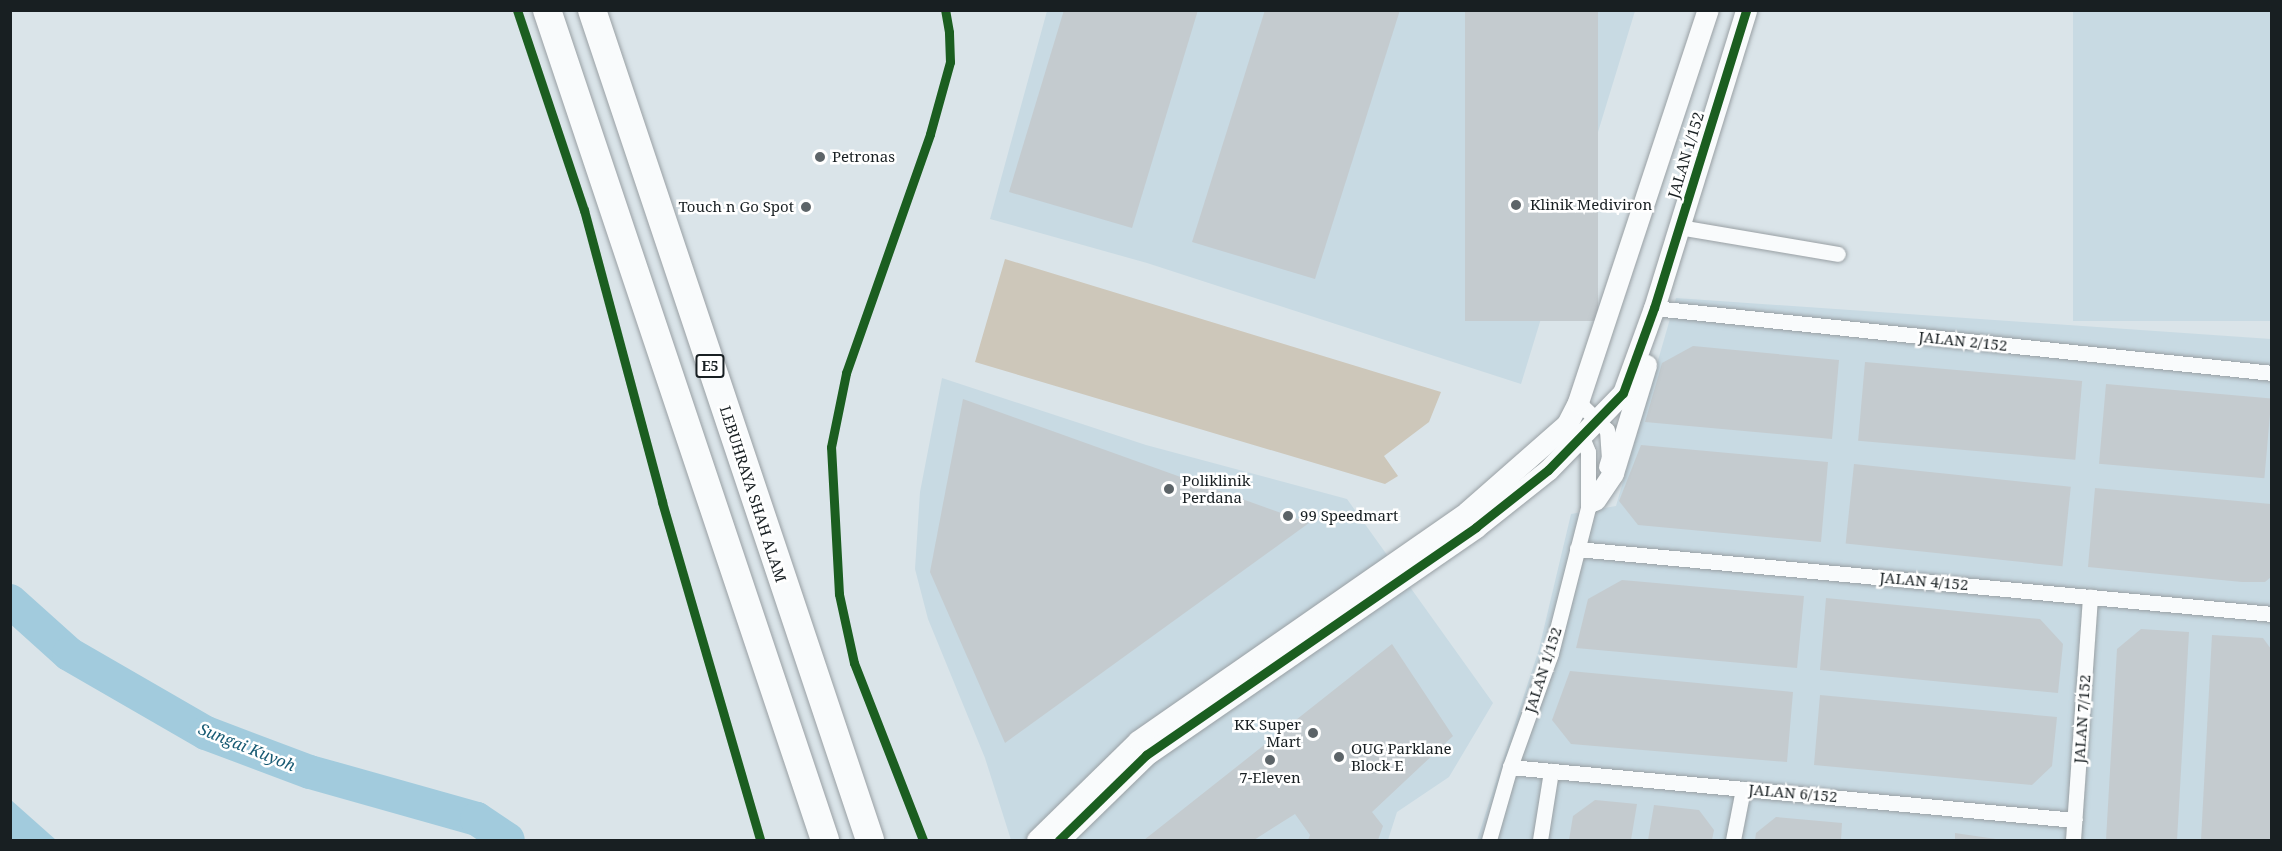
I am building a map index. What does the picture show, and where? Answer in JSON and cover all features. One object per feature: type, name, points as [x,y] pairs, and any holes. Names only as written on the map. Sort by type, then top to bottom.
[{"type":"highway","points":[[547,10],[825,840]]},
{"type":"highway","name":"LEBUHRAYA SHAH ALAM","points":[[592,10],[870,840]]},
{"type":"street","name":"JALAN 1/152","points":[[1575,431],[1578,402],[1708,10]]},
{"type":"street","name":"JALAN 1/152","points":[[1654,308],[1746,10]]},
{"type":"street","points":[[1679,227],[1838,254]]},
{"type":"street","points":[[1047,838],[1138,741],[1293,643],[1467,512],[1534,456],[1575,431],[1599,420],[1623,393],[1654,308]]},
{"type":"street","points":[[1592,504],[1613,473],[1629,429],[1651,347],[1654,308]]},
{"type":"street","name":"JALAN 2/152","points":[[1654,308],[2271,373]]},
{"type":"street","points":[[1578,402],[1607,430],[1610,457],[1592,504]]},
{"type":"street","points":[[1575,431],[1588,452],[1592,504]]},
{"type":"street","name":"JALAN 1/152","points":[[1489,840],[1510,767],[1551,653],[1576,549],[1592,504]]},
{"type":"street","name":"JALAN 4/152","points":[[1576,549],[2271,614]]},
{"type":"street","name":"JALAN 7/152","points":[[2073,840],[2090,597]]},
{"type":"street","name":"JALAN 6/152","points":[[1510,767],[2075,820]]},
{"type":"street","points":[[1540,840],[1551,771]]},
{"type":"street","points":[[1734,840],[1743,789]]},
{"type":"shaded area","points":[[1047,11],[1635,11],[1521,384],[1147,263],[990,219]]},
{"type":"shaded area","points":[[2073,11],[2271,11],[2271,321],[2073,321]]},
{"type":"shaded area","points":[[1005,259],[1441,392],[1429,422],[1384,456],[1398,476],[1385,484],[975,362]]},
{"type":"shaded area","points":[[1676,298],[2271,339],[2271,840],[1477,840],[1539,649],[1571,514],[1616,506]]},
{"type":"shaded area","points":[[942,378],[1146,445],[1347,499],[1493,703],[1449,777],[1397,812],[1388,840],[1011,840],[985,758],[928,619],[915,569],[920,492]]},
{"type":"water","points":[[11,800],[56,840],[11,840]]},
{"type":"building","points":[[1064,10],[1198,10],[1132,228],[1009,192]]},
{"type":"building","points":[[1265,10],[1400,10],[1315,279],[1192,242]]},
{"type":"building","points":[[1465,10],[1598,10],[1598,321],[1465,321]]},
{"type":"building","points":[[1693,346],[1839,360],[1832,439],[1645,422],[1662,363]]},
{"type":"building","points":[[1865,362],[2082,381],[2075,460],[1858,441]]},
{"type":"building","points":[[2106,384],[2271,398],[2264,478],[2099,464]]},
{"type":"building","points":[[963,399],[1309,523],[1005,743],[930,572]]},
{"type":"building","points":[[1641,445],[1828,462],[1821,542],[1638,525],[1619,501]]},
{"type":"building","points":[[1854,464],[2071,487],[2062,566],[1846,544]]},
{"type":"building","points":[[2095,488],[2271,504],[2271,577],[2265,582],[2242,582],[2088,567]]},
{"type":"building","points":[[1622,580],[1804,596],[1797,668],[1576,648],[1588,599]]},
{"type":"building","points":[[1826,598],[2040,619],[2063,644],[2058,693],[1820,670]]},
{"type":"building","points":[[2141,629],[2189,632],[2177,840],[2106,840],[2117,649]]},
{"type":"building","points":[[2212,635],[2263,638],[2271,649],[2271,840],[2201,840]]},
{"type":"building","name":"OUG Parklane Block E","points":[[1392,644],[1453,736],[1372,812],[1383,826],[1378,840],[1308,840],[1310,835],[1295,814],[1254,840],[1144,840]]},
{"type":"building","points":[[1570,671],[1793,692],[1787,762],[1571,744],[1552,720]]},
{"type":"building","points":[[1820,695],[2057,717],[2052,766],[2032,785],[1814,765]]},
{"type":"building","points":[[1595,800],[1637,804],[1631,840],[1569,840],[1573,816]]},
{"type":"building","points":[[1654,805],[1699,810],[1714,830],[1712,840],[1648,840]]},
{"type":"building","points":[[1776,817],[1842,823],[1841,840],[1755,840],[1756,833]]},
{"type":"building","points":[[1955,833],[1996,839],[1955,840]]},
{"type":"waterway","name":"Sungai Kuyoh","points":[[10,601],[69,654],[206,733],[310,772],[477,819],[508,840]]},
{"type":"cycle path","points":[[517,10],[584,210],[662,502],[760,840]]},
{"type":"cycle path","points":[[923,840],[854,663],[839,594],[831,447],[846,373],[930,134],[950,62],[949,32],[945,10]]},
{"type":"cycle path","points":[[1059,840],[1146,755],[1476,527],[1548,470],[1623,393],[1654,308],[1746,10]]},
{"type":"place","name":"Petronas","points":[[820,157]]},
{"type":"place","name":"Klinik Mediviron","points":[[1516,205]]},
{"type":"place","name":"Touch n Go Spot","points":[[806,207]]},
{"type":"place","name":"Poliklinik Perdana","points":[[1169,489]]},
{"type":"place","name":"99 Speedmart","points":[[1288,516]]},
{"type":"place","name":"KK Super Mart","points":[[1313,733]]},
{"type":"place","name":"OUG Parklane Block E","points":[[1339,757]]},
{"type":"place","name":"7-Eleven","points":[[1270,760]]}]
